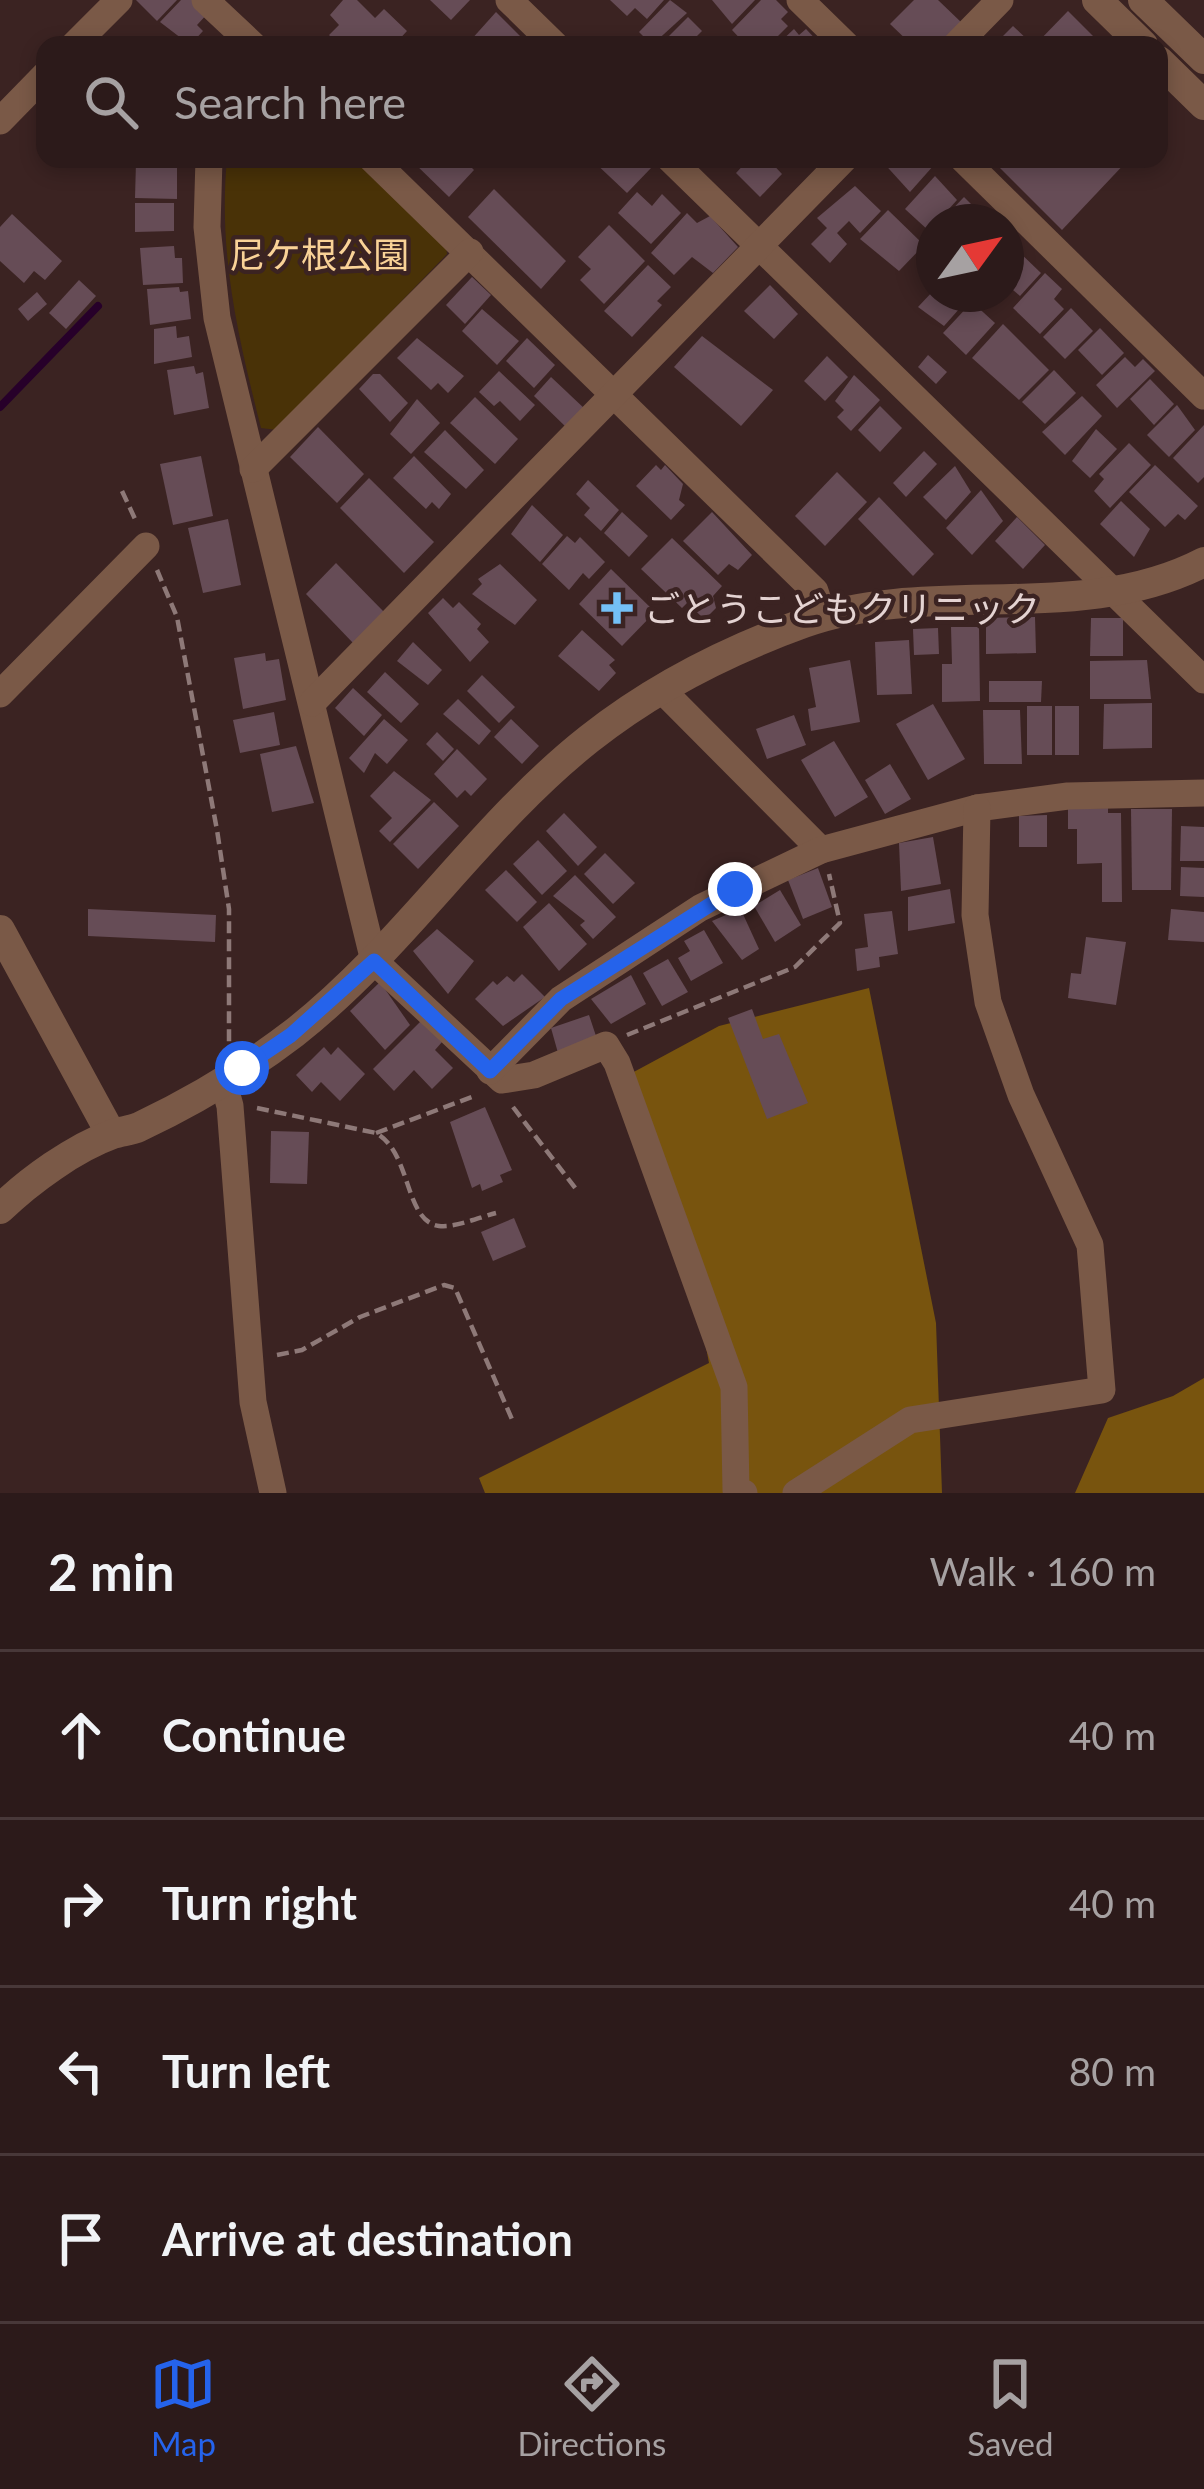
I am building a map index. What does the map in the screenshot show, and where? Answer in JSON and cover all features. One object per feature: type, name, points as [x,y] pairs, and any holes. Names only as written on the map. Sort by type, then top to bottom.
[{"type":"street","points":[[83,36],[119,0]]},
{"type":"street","points":[[205,0],[238,29]]},
{"type":"street","points":[[509,0],[546,36]]},
{"type":"street","points":[[800,0],[837,36]]},
{"type":"street","points":[[965,36],[1000,0]]},
{"type":"street","points":[[1097,0],[1134,36]]},
{"type":"street","points":[[1143,0],[1204,59]]},
{"type":"street","points":[[1168,70],[1204,105]]},
{"type":"street","points":[[0,121],[36,84]]},
{"type":"street","points":[[209,168],[210,275],[374,961],[495,1075],[534,1075],[605,1045],[617,1063],[734,1387],[736,1490],[744,1493]]},
{"type":"street","points":[[381,168],[617,393],[814,591],[823,616]]},
{"type":"street","points":[[679,168],[1109,593],[1204,680]]},
{"type":"street","points":[[312,704],[835,168]]},
{"type":"street","points":[[971,168],[1204,396]]},
{"type":"street","points":[[254,470],[470,252]]},
{"type":"street","points":[[0,694],[146,546]]},
{"type":"street","points":[[0,1209],[18,1192],[111,1134],[134,1129],[231,1083],[374,961],[569,757],[662,690],[823,616],[948,597],[1109,593],[1175,577],[1204,562]]},
{"type":"street","points":[[662,690],[821,850]]},
{"type":"street","points":[[495,1075],[581,986],[700,908],[821,850],[977,808],[1068,796],[1204,794]]},
{"type":"street","points":[[796,1493],[910,1420],[1102,1390],[1090,1245],[1022,1095],[988,1002],[975,915],[977,808]]},
{"type":"street","points":[[0,930],[111,1134]]},
{"type":"street","points":[[231,1083],[249,1359],[273,1493]]},
{"type":"path","points":[[122,490],[177,617],[217,830],[229,909],[231,1083],[390,1141],[403,1160],[412,1197],[431,1225],[445,1227],[496,1214]]},
{"type":"path","points":[[605,1045],[795,968],[840,923],[821,850]]},
{"type":"path","points":[[376,1133],[468,1101],[495,1075],[504,1095],[576,1189]]},
{"type":"path","points":[[249,1359],[302,1350],[360,1317],[444,1285],[455,1288],[514,1424]]},
{"type":"green space","name":"尼ケ根公園","points":[[226,168],[364,168],[446,247],[447,254],[277,430],[261,428],[238,328]]},
{"type":"shaded area","points":[[869,988],[936,1323],[942,1493],[485,1493],[479,1478],[709,1363],[676,1189],[630,1074],[719,1026]]},
{"type":"shaded area","points":[[1204,1378],[1204,1493],[1075,1493],[1108,1418],[1173,1396]]},
{"type":"building","points":[[136,0],[177,0],[157,21]]},
{"type":"building","points":[[181,0],[196,0],[209,12],[197,25],[203,31],[198,36],[178,36],[160,22]]},
{"type":"building","points":[[343,0],[357,0],[375,18],[384,9],[407,31],[402,36],[330,36],[339,25],[330,15]]},
{"type":"building","points":[[430,0],[470,0],[451,20]]},
{"type":"building","points":[[610,0],[664,0],[647,19],[635,8],[627,16]]},
{"type":"building","points":[[670,0],[687,13],[662,36],[639,32]]},
{"type":"building","points":[[712,0],[755,0],[732,24]]},
{"type":"building","points":[[761,0],[776,0],[788,12],[781,19],[788,26],[778,36],[738,36],[732,30]]},
{"type":"building","points":[[914,0],[938,0],[963,24],[952,36],[903,36],[890,24]]},
{"type":"building","points":[[1068,11],[1093,36],[1044,36]]},
{"type":"building","points":[[496,12],[520,36],[474,36]]},
{"type":"building","points":[[688,17],[702,31],[697,36],[669,36]]},
{"type":"building","points":[[1013,26],[1024,36],[1003,36]]},
{"type":"building","points":[[794,29],[799,35],[806,29],[813,36],[787,36]]},
{"type":"building","points":[[136,168],[177,168],[177,199],[135,198]]},
{"type":"building","points":[[419,168],[472,168],[449,197]]},
{"type":"building","points":[[601,168],[651,168],[627,193]]},
{"type":"building","points":[[741,168],[776,168],[782,174],[760,197],[736,173]]},
{"type":"building","points":[[888,168],[931,168],[910,192]]},
{"type":"building","points":[[1000,168],[1121,168],[1062,230]]},
{"type":"building","points":[[935,176],[957,200],[953,204],[916,204],[916,219],[905,209]]},
{"type":"building","points":[[855,186],[881,211],[860,233],[849,221],[837,233],[847,244],[830,263],[811,244],[827,228],[817,218]]},
{"type":"building","points":[[494,189],[566,261],[541,289],[468,217]]},
{"type":"building","points":[[637,192],[652,206],[662,194],[681,213],[651,244],[618,213]]},
{"type":"building","points":[[135,203],[174,203],[174,231],[135,232]]},
{"type":"building","points":[[888,210],[916,237],[916,253],[899,271],[860,239]]},
{"type":"building","points":[[687,213],[697,223],[710,216],[738,247],[713,273],[692,257],[674,275],[651,253]]},
{"type":"building","points":[[12,214],[62,261],[45,280],[34,271],[24,283],[0,261],[0,227]]},
{"type":"building","points":[[609,225],[645,261],[604,304],[580,280],[591,269],[578,257]]},
{"type":"building","points":[[174,246],[175,258],[182,258],[183,283],[143,285],[140,248]]},
{"type":"building","points":[[1024,257],[1041,273],[1024,292]]},
{"type":"building","points":[[648,265],[671,287],[657,301],[662,305],[632,337],[604,311]]},
{"type":"building","points":[[1045,273],[1062,289],[1054,299],[1064,309],[1040,334],[1017,312],[1024,312],[1024,296]]},
{"type":"building","points":[[472,277],[491,295],[465,324],[446,305]]},
{"type":"building","points":[[79,280],[96,296],[66,329],[49,313]]},
{"type":"building","points":[[770,285],[798,314],[774,339],[744,311]]},
{"type":"building","points":[[179,287],[180,292],[188,291],[191,319],[150,325],[147,289]]},
{"type":"building","points":[[37,292],[47,304],[28,321],[18,309]]},
{"type":"building","points":[[1071,308],[1093,331],[1065,359],[1043,337]]},
{"type":"building","points":[[482,309],[519,341],[497,365],[462,331]]},
{"type":"building","points":[[925,312],[956,312],[944,326]]},
{"type":"building","points":[[963,312],[983,312],[995,323],[966,355],[943,333]]},
{"type":"building","points":[[1003,324],[1049,370],[1019,400],[972,358]]},
{"type":"building","points":[[176,326],[177,338],[189,336],[192,357],[154,364],[154,329]]},
{"type":"building","points":[[1100,328],[1124,353],[1102,375],[1078,350]]},
{"type":"building","points":[[702,336],[773,390],[741,426],[674,367]]},
{"type":"building","points":[[417,338],[464,376],[448,393],[438,383],[431,390],[397,358]]},
{"type":"building","points":[[527,338],[555,365],[534,388],[506,361]]},
{"type":"building","points":[[928,355],[947,372],[936,384],[918,367]]},
{"type":"building","points":[[827,356],[848,377],[825,401],[804,381]]},
{"type":"building","points":[[1125,357],[1135,367],[1143,359],[1155,371],[1117,408],[1096,385]]},
{"type":"building","points":[[194,366],[196,374],[203,372],[209,408],[174,415],[167,370]]},
{"type":"building","points":[[1054,370],[1076,393],[1045,424],[1022,402]]},
{"type":"building","points":[[499,371],[535,405],[520,421],[500,401],[494,406],[479,392]]},
{"type":"building","points":[[373,374],[380,374],[408,403],[390,422],[359,389]]},
{"type":"building","points":[[854,375],[880,400],[851,431],[837,417],[844,410],[835,401]]},
{"type":"building","points":[[551,377],[586,410],[568,429],[534,396]]},
{"type":"building","points":[[1150,379],[1174,404],[1154,425],[1130,399]]},
{"type":"building","points":[[1082,396],[1102,416],[1065,455],[1042,432]]},
{"type":"building","points":[[475,397],[518,439],[495,464],[450,423]]},
{"type":"building","points":[[417,399],[440,423],[411,454],[390,434]]},
{"type":"building","points":[[1177,405],[1195,430],[1169,457],[1147,435]]},
{"type":"building","points":[[880,406],[902,428],[880,452],[858,430]]},
{"type":"building","points":[[1204,425],[1204,477],[1198,483],[1173,458]]},
{"type":"building","points":[[318,427],[364,474],[337,503],[290,457]]},
{"type":"building","points":[[1096,429],[1117,449],[1090,478],[1072,461]]},
{"type":"building","points":[[445,430],[484,470],[466,489],[424,452]]},
{"type":"building","points":[[1129,443],[1151,465],[1110,508],[1094,491],[1104,479],[1099,474]]},
{"type":"building","points":[[924,451],[937,464],[906,497],[893,483]]},
{"type":"building","points":[[201,456],[213,516],[173,525],[160,464]]},
{"type":"building","points":[[414,456],[451,494],[439,509],[432,502],[426,509],[393,478]]},
{"type":"building","points":[[656,465],[661,470],[665,465],[683,484],[679,500],[685,505],[671,520],[636,486]]},
{"type":"building","points":[[1155,465],[1198,506],[1185,520],[1178,514],[1165,527],[1129,492]]},
{"type":"building","points":[[955,466],[971,492],[946,520],[923,497]]},
{"type":"building","points":[[837,472],[867,502],[825,546],[795,516]]},
{"type":"building","points":[[369,478],[434,542],[404,573],[340,508]]},
{"type":"building","points":[[588,480],[619,510],[601,531],[584,515],[590,508],[576,494]]},
{"type":"building","points":[[981,490],[1003,521],[972,555],[946,528]]},
{"type":"building","points":[[879,497],[934,554],[913,576],[858,519]]},
{"type":"building","points":[[1121,501],[1150,529],[1134,557],[1100,524]]},
{"type":"building","points":[[532,505],[563,535],[540,562],[511,534]]},
{"type":"building","points":[[622,512],[648,536],[629,557],[604,533]]},
{"type":"building","points":[[712,512],[752,555],[738,570],[729,564],[718,575],[683,541]]},
{"type":"building","points":[[1017,517],[1045,545],[1023,569],[995,541]]},
{"type":"building","points":[[228,519],[241,585],[203,593],[188,528]]},
{"type":"building","points":[[567,536],[575,543],[580,537],[605,562],[589,579],[583,573],[569,590],[542,564]]},
{"type":"building","points":[[672,538],[722,586],[713,596],[716,608],[709,615],[701,616],[687,603],[682,608],[641,569]]},
{"type":"building","points":[[336,563],[384,612],[354,644],[306,594]]},
{"type":"building","points":[[500,564],[537,600],[515,625],[472,594],[482,584],[478,579]]},
{"type":"building","name":"ごとうこどもクリニック","points":[[611,569],[655,612],[622,646],[579,604]]},
{"type":"building","points":[[443,598],[453,608],[459,602],[481,624],[477,629],[489,642],[470,662],[428,613]]},
{"type":"building","points":[[1035,617],[1036,653],[986,654],[986,618]]},
{"type":"building","points":[[1091,618],[1123,618],[1123,656],[1090,656]]},
{"type":"building","points":[[951,627],[979,627],[980,701],[942,702],[942,664],[952,664]]},
{"type":"building","points":[[938,628],[939,654],[914,655],[913,629]]},
{"type":"building","points":[[582,630],[615,660],[609,665],[616,673],[599,691],[558,656]]},
{"type":"building","points":[[909,640],[912,694],[877,695],[875,642]]},
{"type":"building","points":[[413,642],[442,670],[428,685],[397,661]]},
{"type":"building","points":[[265,653],[266,661],[279,659],[286,700],[243,709],[234,658]]},
{"type":"building","points":[[850,660],[860,722],[811,731],[808,709],[816,707],[809,668]]},
{"type":"building","points":[[1147,660],[1151,699],[1090,699],[1090,661]]},
{"type":"building","points":[[385,672],[419,704],[401,723],[367,692]]},
{"type":"building","points":[[482,675],[515,707],[499,723],[467,691]]},
{"type":"building","points":[[989,681],[1042,681],[1041,702],[989,702]]},
{"type":"building","points":[[353,688],[382,715],[364,736],[335,708]]},
{"type":"building","points":[[458,699],[491,731],[479,745],[443,714]]},
{"type":"building","points":[[1152,703],[1152,748],[1103,749],[1104,704]]},
{"type":"building","points":[[933,704],[965,759],[928,780],[896,724]]},
{"type":"building","points":[[1027,706],[1052,706],[1052,755],[1027,755]]},
{"type":"building","points":[[1055,706],[1079,706],[1079,755],[1055,755]]},
{"type":"building","points":[[983,710],[1020,710],[1022,764],[984,764]]},
{"type":"building","points":[[274,712],[280,745],[240,753],[233,720]]},
{"type":"building","points":[[794,715],[806,745],[767,759],[756,729]]},
{"type":"building","points":[[384,719],[408,740],[387,764],[375,753],[364,773],[349,758]]},
{"type":"building","points":[[511,719],[539,746],[522,764],[494,737]]},
{"type":"building","points":[[437,732],[454,749],[443,761],[426,744]]},
{"type":"building","points":[[834,741],[868,797],[835,817],[801,760]]},
{"type":"building","points":[[296,746],[314,803],[272,812],[260,754]]},
{"type":"building","points":[[457,749],[487,779],[471,796],[465,790],[457,798],[434,774]]},
{"type":"building","points":[[890,764],[911,799],[885,814],[865,780]]},
{"type":"building","points":[[394,771],[431,800],[390,842],[379,831],[392,818],[370,796]]},
{"type":"building","points":[[434,802],[459,826],[418,869],[393,844]]},
{"type":"building","points":[[1108,808],[1108,813],[1121,813],[1122,902],[1102,902],[1102,863],[1077,864],[1077,829],[1068,829],[1068,809]]},
{"type":"building","points":[[1131,809],[1172,809],[1171,890],[1132,890]]},
{"type":"building","points":[[564,813],[597,847],[578,866],[546,831]]},
{"type":"building","points":[[1047,815],[1047,847],[1019,847],[1019,816]]},
{"type":"building","points":[[1181,826],[1204,827],[1204,861],[1180,861]]},
{"type":"building","points":[[933,837],[941,884],[901,891],[899,843]]},
{"type":"building","points":[[538,840],[567,871],[542,895],[513,864]]},
{"type":"building","points":[[605,853],[635,883],[613,904],[584,874]]},
{"type":"building","points":[[1181,867],[1204,868],[1204,897],[1180,896]]},
{"type":"building","points":[[818,868],[832,907],[803,919],[788,880]]},
{"type":"building","points":[[506,870],[537,902],[517,922],[485,890]]},
{"type":"building","points":[[575,875],[616,917],[593,939],[580,925],[585,921],[553,896]]},
{"type":"building","points":[[950,889],[955,923],[908,931],[908,897]]},
{"type":"building","points":[[780,890],[801,925],[775,942],[754,906]]},
{"type":"building","points":[[549,903],[587,944],[559,971],[523,927]]},
{"type":"building","points":[[88,909],[216,915],[215,942],[88,936]]},
{"type":"building","points":[[1171,909],[1204,912],[1204,942],[1168,940]]},
{"type":"building","points":[[892,911],[898,954],[879,957],[880,967],[857,971],[855,949],[868,947],[864,914]]},
{"type":"building","points":[[742,912],[759,949],[742,960],[712,921]]},
{"type":"building","points":[[437,929],[474,961],[448,994],[413,951]]},
{"type":"building","points":[[704,930],[723,963],[691,981],[678,958],[690,951],[684,941]]},
{"type":"building","points":[[1086,937],[1126,942],[1116,1005],[1068,998],[1071,973],[1081,974]]},
{"type":"building","points":[[668,959],[688,992],[662,1006],[643,973]]},
{"type":"building","points":[[522,974],[545,997],[503,1026],[475,999],[493,981],[497,985],[507,976],[514,982]]},
{"type":"building","points":[[631,975],[646,1004],[611,1024],[591,999]]},
{"type":"building","points":[[380,982],[410,1025],[385,1050],[350,1011]]},
{"type":"building","points":[[752,1009],[763,1039],[779,1034],[808,1103],[767,1119],[728,1018]]},
{"type":"building","points":[[589,1015],[597,1039],[558,1053],[551,1028]]},
{"type":"building","points":[[421,1021],[442,1042],[435,1050],[453,1068],[432,1089],[414,1070],[394,1091],[373,1069]]},
{"type":"building","points":[[324,1047],[331,1055],[338,1047],[365,1074],[340,1101],[321,1082],[312,1092],[296,1075]]},
{"type":"building","points":[[485,1107],[512,1170],[500,1175],[503,1182],[482,1191],[480,1184],[472,1188],[450,1122]]},
{"type":"building","points":[[271,1131],[309,1132],[307,1184],[270,1183]]},
{"type":"building","points":[[514,1218],[526,1247],[493,1261],[481,1232]]},
{"type":"waterway","points":[[0,407],[98,306]]},
{"type":"place","name":"ごとうこどもクリニック","points":[[617,608]]},
{"type":"route","points":[[242,1068],[317,1014],[374,961],[490,1071],[561,999],[735,889]]}]
